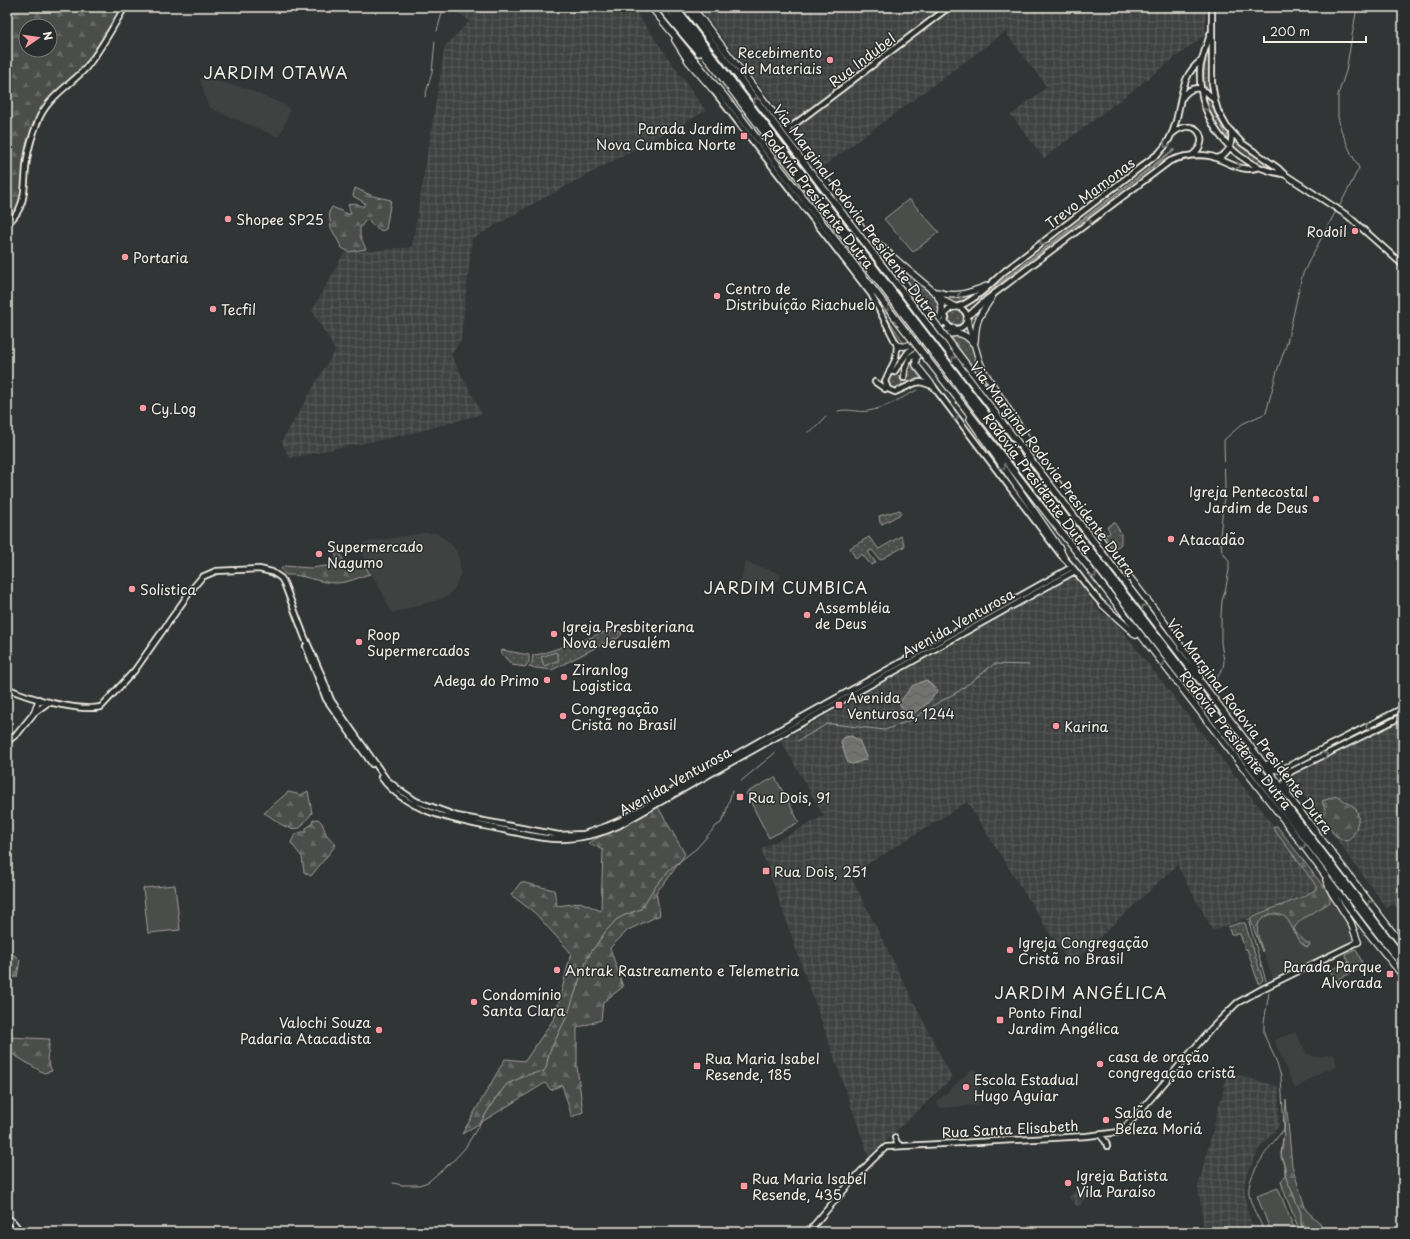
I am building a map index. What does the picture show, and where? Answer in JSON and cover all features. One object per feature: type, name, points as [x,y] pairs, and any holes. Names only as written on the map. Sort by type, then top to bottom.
[{"type":"highway","name":"Rodovia Presidente Dutra","points":[[651,7],[730,103],[1403,976]]},
{"type":"highway","points":[[660,7],[709,65],[724,80]]},
{"type":"highway","name":"Rodovia Presidente Dutra","points":[[668,7],[1403,958]]},
{"type":"highway","name":"Rodovia Presidente Dutra","points":[[675,7],[916,326]]},
{"type":"highway","name":"Via Marginal Rodovia Presidente Dutra","points":[[685,7],[1403,946]]},
{"type":"highway","points":[[692,7],[1176,639],[1197,668],[1202,682]]},
{"type":"highway","points":[[657,14],[664,27],[674,38],[689,62],[714,91]]},
{"type":"highway","points":[[863,229],[900,264],[948,303],[956,307]]},
{"type":"highway","points":[[933,291],[949,295],[961,295],[974,292],[987,286]]},
{"type":"highway","points":[[897,345],[903,347],[912,344],[940,319],[942,310],[941,303],[933,291]]},
{"type":"highway","points":[[974,345],[975,328],[983,308],[992,297]]},
{"type":"highway","points":[[967,318],[974,345],[983,370],[1032,446],[1034,453]]},
{"type":"highway","points":[[933,386],[916,365],[916,358],[942,337],[951,334],[960,333],[966,336],[974,345]]},
{"type":"highway","name":"Rodovia Presidente Dutra","points":[[936,352],[1036,488],[1403,966]]},
{"type":"highway","points":[[959,399],[971,420],[1060,549],[1064,558]]},
{"type":"highway","points":[[1103,606],[1146,644]]},
{"type":"highway","points":[[1246,740],[1255,747],[1270,768],[1279,770],[1288,769],[1285,788],[1301,809],[1304,816]]},
{"type":"highway","points":[[1323,872],[1332,893],[1351,923],[1358,942]]},
{"type":"highway","points":[[1393,934],[1403,941]]},
{"type":"street","points":[[7,224],[18,213],[23,202],[27,159],[31,142],[43,111],[52,99],[80,74],[100,50],[125,7]]},
{"type":"street","name":"Rua Indubel","points":[[787,130],[949,7]]},
{"type":"street","points":[[1212,7],[1212,83],[1218,111],[1230,131],[1242,143],[1278,168],[1284,174],[1336,207],[1403,266]]},
{"type":"street","points":[[1211,29],[1200,69],[1201,89],[1206,110],[1212,123],[1230,147],[1244,159],[1258,167],[1284,174]]},
{"type":"street","name":"Trevo Mamonas","points":[[956,307],[964,304],[1155,157],[1166,146],[1172,134],[1184,84],[1188,75],[1196,64],[1202,60]]},
{"type":"street","points":[[1180,100],[1191,89],[1201,89],[1206,91],[1215,101]]},
{"type":"street","points":[[714,91],[872,294],[897,345],[896,358],[889,374],[885,379],[885,383],[889,390]]},
{"type":"street","points":[[1172,134],[1181,127],[1186,126],[1194,128],[1198,131],[1201,138],[1201,144],[1198,151],[1192,155]]},
{"type":"street","points":[[1217,158],[1224,155],[1230,147],[1232,140],[1230,131]]},
{"type":"street","name":"Trevo Mamonas","points":[[967,318],[978,306],[992,297],[1162,166],[1178,158],[1192,155],[1217,158],[1238,167],[1254,169],[1258,167]]},
{"type":"street","points":[[889,374],[894,372],[899,366],[905,354],[944,322],[949,310],[956,307],[963,309],[967,318],[966,323],[962,327],[945,330],[910,357],[906,365],[904,378],[905,382],[903,387]]},
{"type":"street","points":[[946,318],[947,323],[954,328]]},
{"type":"street","points":[[894,372],[901,374],[904,378]]},
{"type":"street","points":[[875,382],[889,390],[897,392],[903,387],[919,382],[933,386],[1064,558],[1103,606]]},
{"type":"street","points":[[7,688],[58,705],[99,708],[135,670],[198,580],[216,571],[259,569],[276,573],[284,583],[305,638],[315,658],[317,668]]},
{"type":"street","name":"Avenida Venturosa","points":[[317,668],[331,700],[380,770],[391,783],[416,801],[461,817],[553,835],[578,835],[621,820],[772,734],[1073,569]]},
{"type":"street","points":[[305,638],[306,646],[317,668]]},
{"type":"street","points":[[315,658],[322,660]]},
{"type":"street","points":[[34,713],[39,699]]},
{"type":"street","points":[[7,742],[18,733],[34,713],[49,702]]},
{"type":"street","points":[[1288,769],[1403,708]]},
{"type":"street","points":[[1288,769],[1403,716]]},
{"type":"street","name":"Rua Santa Elisabeth","points":[[808,1232],[869,1162],[886,1147],[1100,1135],[1120,1132],[1134,1118],[1211,1029],[1237,1003],[1264,988],[1358,942]]},
{"type":"street","points":[[1100,1135],[1106,1142],[1107,1146]]},
{"type":"street","points":[[895,1138],[897,1143],[901,1146]]},
{"type":"street","points":[[7,1218],[13,1222],[21,1232]]},
{"type":"shaded area","points":[[453,7],[632,7],[706,111],[529,206],[472,239],[461,340],[451,355],[482,414],[409,434],[289,458],[282,441],[335,350],[312,311],[344,253],[412,247],[445,46],[470,21],[453,9]]},
{"type":"shaded area","points":[[699,7],[1206,7],[1205,35],[1044,158],[1011,115],[1047,87],[1005,32],[821,168],[793,131],[794,130],[791,125]]},
{"type":"shaded area","points":[[200,78],[245,88],[287,106],[289,114],[279,137],[214,110],[208,106]]},
{"type":"shaded area","points":[[422,533],[436,533],[451,544],[457,552],[460,563],[460,575],[457,583],[448,596],[392,613],[379,586],[366,565],[362,550],[363,543]]},
{"type":"shaded area","points":[[745,562],[776,572],[780,574],[780,579],[756,592],[736,587],[742,577]]},
{"type":"shaded area","points":[[1074,575],[1100,613],[1111,616],[1322,888],[1213,931],[1177,865],[1070,965],[967,802],[850,875],[952,1078],[869,1157],[761,849],[824,816],[781,741]]},
{"type":"shaded area","points":[[1403,721],[1403,904],[1397,908],[1393,904],[1387,908],[1291,778],[1295,773]]},
{"type":"shaded area","points":[[1323,890],[1352,929],[1353,938],[1344,945],[1273,979],[1252,918]]},
{"type":"shaded area","points":[[1295,1032],[1307,1054],[1316,1057],[1334,1054],[1337,1067],[1324,1070],[1295,1089],[1274,1040]]},
{"type":"shaded area","name":"Escola Estadual Hugo Aguiar","points":[[975,1069],[978,1073],[979,1105],[939,1107],[939,1100],[971,1070]]},
{"type":"shaded area","points":[[1228,1072],[1279,1087],[1279,1126],[1259,1149],[1244,1183],[1247,1209],[1254,1232],[1208,1232],[1204,1228],[1198,1187]]},
{"type":"shaded area","points":[[1078,1186],[1088,1196],[1078,1207],[1069,1198]]},
{"type":"green space","points":[[7,7],[122,7],[95,52],[77,74],[49,99],[44,107],[29,146],[23,172],[21,201],[17,210],[7,220]]},
{"type":"green space","points":[[1210,45],[1210,89],[1204,86],[1204,81],[1205,65]]},
{"type":"green space","points":[[1206,95],[1210,100],[1227,139],[1213,119]]},
{"type":"green space","points":[[1234,139],[1248,151],[1275,169],[1243,155],[1234,146]]},
{"type":"green space","points":[[355,188],[373,196],[391,200],[386,229],[382,231],[372,225],[369,220],[365,221],[360,228],[360,236],[366,249],[349,252],[342,248],[331,228],[329,212],[332,207],[351,214],[348,205],[352,203],[356,203],[363,207],[365,203],[353,196]]},
{"type":"green space","points":[[909,199],[939,232],[913,252],[884,219]]},
{"type":"green space","points":[[888,256],[937,299],[939,313],[936,319]]},
{"type":"green space","points":[[973,294],[960,303],[951,302],[944,296],[963,296]]},
{"type":"green space","points":[[878,304],[903,341],[902,345],[898,343]]},
{"type":"green space","points":[[956,309],[963,314],[964,317],[959,324],[956,325],[949,320],[948,317],[953,310]]},
{"type":"green space","points":[[951,336],[959,336],[971,343],[975,356],[987,380],[1006,410],[967,360]]},
{"type":"green space","points":[[910,360],[913,368],[922,381],[907,381],[907,370]]},
{"type":"green space","points":[[892,375],[898,375],[902,379],[902,385],[898,389],[892,389],[888,385],[888,379]]},
{"type":"green space","points":[[900,510],[901,514],[882,524],[880,523],[879,516]]},
{"type":"green space","points":[[1114,522],[1121,533],[1121,544],[1116,548],[1113,547],[1102,532],[1103,530],[1107,535],[1110,532],[1107,527]]},
{"type":"green space","points":[[901,536],[905,546],[880,560],[872,550],[868,552],[876,563],[871,565],[862,554],[856,559],[850,548],[869,537],[879,549]]},
{"type":"green space","points":[[338,547],[346,568],[365,566],[370,574],[349,581],[330,583],[299,576],[286,575],[281,569],[284,566],[311,568],[326,566],[339,568],[334,548]]},
{"type":"green space","points":[[615,631],[621,632],[622,634],[618,638],[552,670],[528,667],[532,663],[533,655],[541,654],[600,633]]},
{"type":"green space","points":[[502,650],[529,655],[529,662],[525,667],[512,665],[501,653]]},
{"type":"green space","points":[[556,652],[559,660],[544,666],[541,657]]},
{"type":"green space","points":[[775,777],[799,822],[769,838],[746,793]]},
{"type":"green space","points":[[308,791],[312,813],[300,828],[289,828],[264,813],[288,792],[301,795]]},
{"type":"green space","points":[[1337,796],[1352,805],[1358,816],[1356,829],[1347,841],[1338,838],[1335,835],[1321,815],[1326,812],[1322,801]]},
{"type":"green space","points":[[658,807],[685,854],[667,880],[656,892],[660,915],[628,930],[610,948],[623,987],[603,1002],[601,1020],[577,1028],[577,1067],[583,1112],[572,1117],[562,1085],[551,1090],[545,1083],[462,1134],[505,1059],[525,1061],[555,1017],[571,953],[535,913],[511,895],[521,882],[554,890],[557,906],[580,902],[601,911],[603,850],[588,843]]},
{"type":"green space","points":[[318,819],[322,823],[326,834],[336,845],[311,876],[304,872],[302,857],[291,843],[296,834],[306,832],[306,828],[311,825],[313,820]]},
{"type":"green space","points":[[1274,826],[1277,826],[1326,890],[1330,897],[1330,902],[1306,916],[1294,928],[1306,943],[1309,943],[1310,945],[1307,947],[1297,938],[1291,924],[1284,916],[1274,914],[1262,919],[1259,922],[1258,930],[1262,952],[1250,918],[1303,897],[1318,888],[1273,828]]},
{"type":"green space","points":[[175,885],[180,930],[148,933],[143,888]]},
{"type":"green space","points":[[1239,923],[1245,923],[1263,980],[1259,984],[1247,949],[1245,949],[1240,934],[1231,934],[1228,927]]},
{"type":"green space","points":[[7,949],[20,960],[17,977],[7,978]]},
{"type":"green space","points":[[1356,949],[1364,967],[1354,972],[1345,954]]},
{"type":"green space","points":[[1348,962],[1353,972],[1335,981],[1330,970]]},
{"type":"green space","points":[[7,1037],[50,1039],[47,1059],[52,1071],[44,1073],[9,1052]]},
{"type":"green space","points":[[1286,1100],[1292,1166],[1306,1210],[1321,1224],[1317,1232],[1300,1232],[1281,1181],[1286,1175],[1281,1153],[1284,1134]]},
{"type":"green space","points":[[1278,1188],[1294,1228],[1283,1232],[1271,1232],[1257,1196]]},
{"type":"water","points":[[1174,149],[1174,151],[977,301],[976,300]]},
{"type":"water","points":[[926,680],[938,691],[927,704],[908,717],[899,703],[912,686]]},
{"type":"water","points":[[851,736],[859,740],[867,759],[853,764],[848,763],[841,743],[845,737]]},
{"type":"waterway","points":[[1339,207],[1359,168],[1341,130],[1338,117],[1338,95],[1346,71],[1357,7]]},
{"type":"waterway","points":[[437,31],[442,13]]},
{"type":"waterway","points":[[425,97],[432,72],[435,41]]},
{"type":"waterway","points":[[1215,681],[1223,668],[1224,661],[1221,643],[1221,615],[1222,601],[1229,570],[1229,561],[1222,551],[1220,536],[1225,488],[1224,440],[1242,424],[1266,413],[1277,371],[1287,343],[1302,276],[1336,211]]},
{"type":"waterway","points":[[838,411],[875,410],[917,390]]},
{"type":"waterway","points":[[808,432],[814,429],[826,417]]},
{"type":"waterway","points":[[798,741],[827,724],[885,730],[913,719],[959,691],[994,664],[1029,665]]},
{"type":"waterway","points":[[740,782],[776,752]]},
{"type":"waterway","points":[[393,1183],[402,1185],[419,1185],[428,1182],[455,1159],[465,1148],[495,1099],[507,1084],[527,1075],[544,1071],[549,1053],[568,1014],[589,955],[606,931],[617,919],[641,909],[654,888],[670,869],[697,848],[716,826],[721,823],[732,791]]},
{"type":"waterway","points":[[1248,919],[1266,981]]},
{"type":"waterway","points":[[1264,1232],[1252,1204],[1249,1194],[1249,1186],[1261,1160],[1284,1129],[1281,1076],[1264,1033],[1264,1022],[1269,993]]},
{"type":"waterway","points":[[1284,1129],[1281,1157],[1285,1167],[1285,1175],[1301,1213],[1301,1223],[1304,1232]]},
{"type":"place","name":"Recebimento de Materiais","points":[[830,60]]},
{"type":"place","name":"Parada Jardim Nova Cumbica Norte","points":[[744,136]]},
{"type":"place","name":"Shopee SP25","points":[[228,219]]},
{"type":"place","name":"Rodoil","points":[[1355,231]]},
{"type":"place","name":"Portaria","points":[[125,257]]},
{"type":"place","name":"Centro de Distribuíção Riachuelo","points":[[717,296]]},
{"type":"place","name":"Tecfil","points":[[213,309]]},
{"type":"place","name":"Cy.Log","points":[[143,408]]},
{"type":"place","name":"Igreja Pentecostal Jardim de Deus","points":[[1316,499]]},
{"type":"place","name":"Atacadão","points":[[1171,539]]},
{"type":"place","name":"Supermercado Nagumo","points":[[319,554]]},
{"type":"place","name":"Solistica","points":[[132,589]]},
{"type":"place","name":"Assembléia de Deus","points":[[807,615]]},
{"type":"place","name":"Igreja Presbiteriana Nova Jerusalém","points":[[554,634]]},
{"type":"place","name":"Roop Supermercados","points":[[359,642]]},
{"type":"place","name":"Ziranlog Logistica","points":[[564,677]]},
{"type":"place","name":"Adega do Primo","points":[[547,680]]},
{"type":"place","name":"Avenida Venturosa, 1244","points":[[839,705]]},
{"type":"place","name":"Congregação Cristã no Brasil","points":[[563,716]]},
{"type":"place","name":"Karina","points":[[1056,726]]},
{"type":"place","name":"Rua Dois, 91","points":[[740,797]]},
{"type":"place","name":"Rua Dois, 251","points":[[766,871]]},
{"type":"place","name":"Igreja Congregação Cristã no Brasil","points":[[1010,950]]},
{"type":"place","name":"Antrak Rastreamento e Telemetria","points":[[557,970]]},
{"type":"place","name":"Parada Parque Alvorada","points":[[1390,974]]},
{"type":"place","name":"Condomínio Santa Clara","points":[[474,1002]]},
{"type":"place","name":"Ponto Final Jardim Angélica","points":[[1000,1020]]},
{"type":"place","name":"Valochi Souza Padaria Atacadista","points":[[379,1030]]},
{"type":"place","name":"casa de oração congregação cristã","points":[[1100,1064]]},
{"type":"place","name":"Rua Maria Isabel Resende, 185","points":[[697,1066]]},
{"type":"place","name":"Escola Estadual Hugo Aguiar","points":[[966,1087]]},
{"type":"place","name":"Salão de Beleza Moriá","points":[[1106,1120]]},
{"type":"place","name":"Igreja Batista Vila Paraíso","points":[[1068,1183]]},
{"type":"place","name":"Rua Maria Isabel Resende, 435","points":[[744,1186]]},
{"type":"district","name":"JARDIM OTAWA","points":[[276,72]]},
{"type":"district","name":"JARDIM CUMBICA","points":[[786,587]]},
{"type":"district","name":"JARDIM ANGÉLICA","points":[[1081,992]]}]
